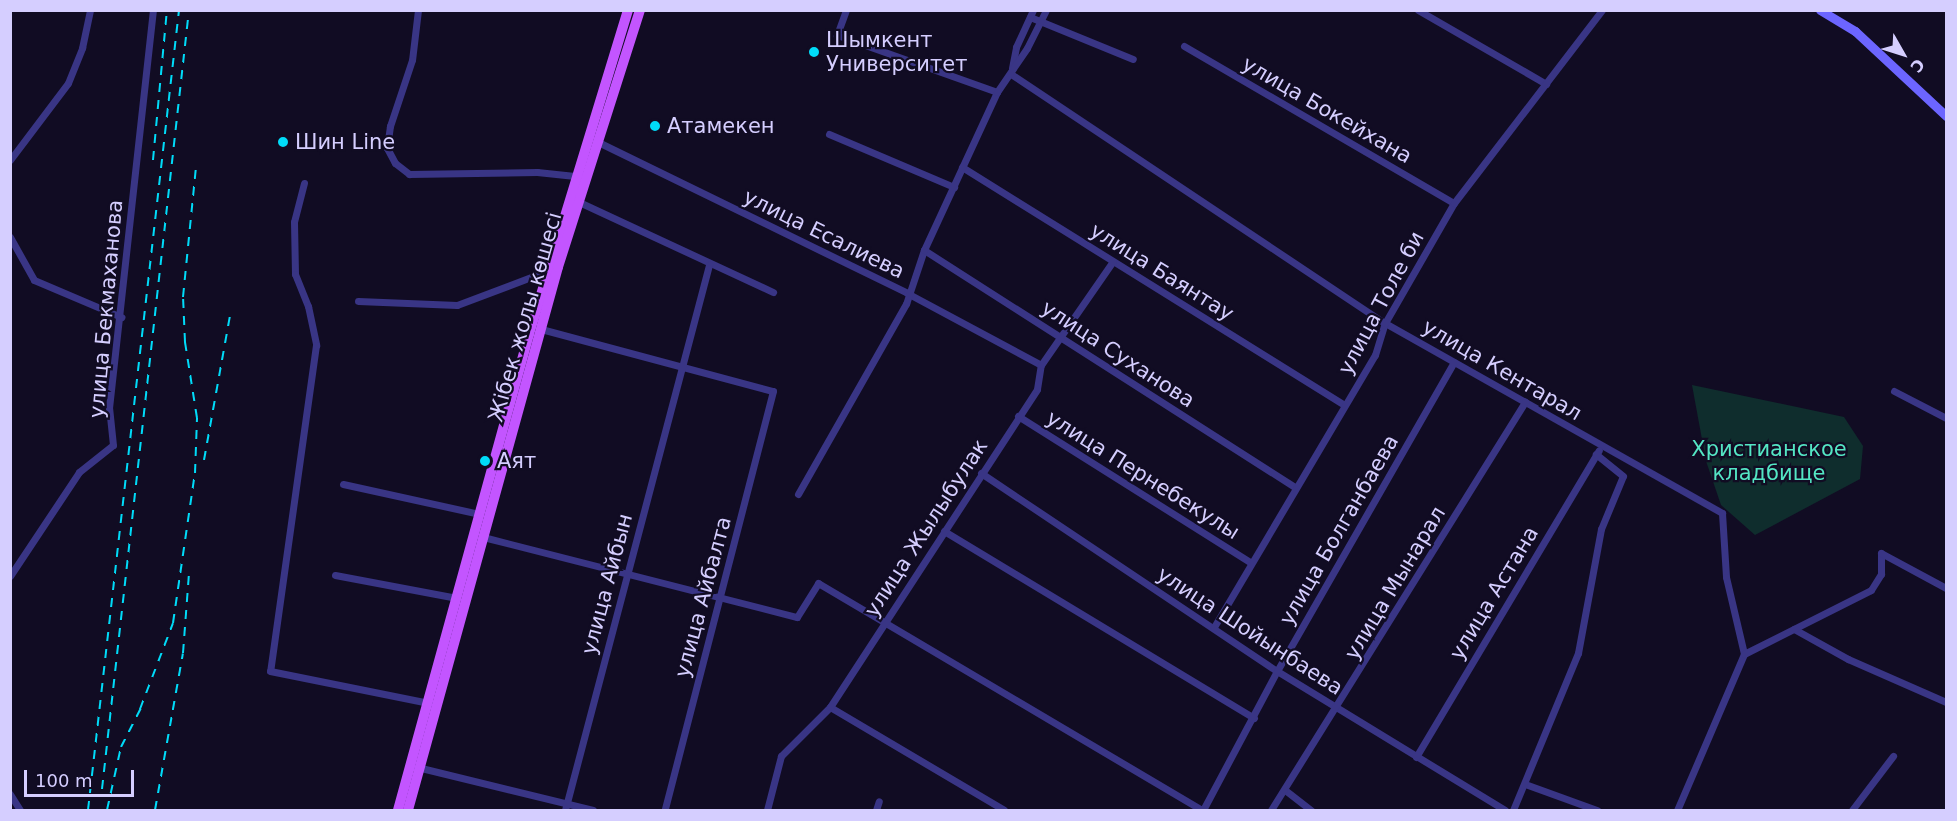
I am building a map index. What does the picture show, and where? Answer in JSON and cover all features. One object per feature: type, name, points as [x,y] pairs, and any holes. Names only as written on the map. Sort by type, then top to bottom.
[{"type":"main road","name":"Жібек жолы көшесі","points":[[398,810],[416,766],[483,537],[540,329],[579,202],[628,10]]},
{"type":"main road","name":"Жібек жолы көшесі","points":[[408,810],[429,703],[547,272],[575,176],[594,140],[640,10]]},
{"type":"main road","points":[[1820,10],[1855,31],[1947,116]]},
{"type":"street","points":[[10,160],[68,84],[82,48],[90,10]]},
{"type":"street","name":"улица Бекмаханова","points":[[10,576],[79,472],[113,445],[109,408],[121,317],[153,10]]},
{"type":"street","points":[[418,10],[412,60],[394,107],[387,148],[395,163],[409,174],[537,172],[575,176]]},
{"type":"street","points":[[846,10],[837,35],[997,92]]},
{"type":"street","points":[[798,494],[906,304],[907,293],[924,250],[997,92],[1011,74],[1046,10]]},
{"type":"street","points":[[1418,10],[1546,84]]},
{"type":"street","name":"улица Толе би","points":[[1214,627],[1250,562],[1375,355],[1385,323],[1454,202],[1602,10]]},
{"type":"street","points":[[1011,74],[1016,47],[1031,14],[1041,22],[1133,59]]},
{"type":"street","name":"улица Бокейхана","points":[[1184,46],[1454,202]]},
{"type":"street","name":"улица Кентарал","points":[[1011,74],[1385,323],[1722,513],[1726,577],[1744,654]]},
{"type":"street","points":[[829,134],[954,187]]},
{"type":"street","name":"улица Есалиева","points":[[594,140],[907,293],[1041,365]]},
{"type":"street","name":"улица Баянтау","points":[[962,167],[1344,405]]},
{"type":"street","points":[[304,183],[294,222],[295,274],[309,306],[316,345],[270,671],[429,703]]},
{"type":"street","points":[[579,202],[709,265],[773,292]]},
{"type":"street","points":[[10,237],[34,280],[121,317]]},
{"type":"street","name":"улица Суханова","points":[[924,250],[1295,487]]},
{"type":"street","name":"улица Жылыбулак","points":[[767,810],[782,756],[831,707],[1037,390],[1041,365],[1062,338],[1113,261]]},
{"type":"street","name":"улица Айбын","points":[[565,807],[709,265]]},
{"type":"street","points":[[358,302],[457,305],[547,272]]},
{"type":"street","points":[[540,329],[682,367]]},
{"type":"street","name":"улица Болганбаева","points":[[1202,810],[1254,718],[1277,671],[1454,362]]},
{"type":"street","name":"улица Айбалта","points":[[665,810],[773,391],[682,367]]},
{"type":"street","points":[[1894,391],[1947,418]]},
{"type":"street","name":"улица Мынарал","points":[[1271,810],[1338,709],[1525,402]]},
{"type":"street","name":"улица Пернебекулы","points":[[1018,416],[1250,562]]},
{"type":"street","name":"улица Астана","points":[[1416,757],[1601,445]]},
{"type":"street","points":[[1513,810],[1578,653],[1601,529],[1623,476],[1596,454]]},
{"type":"street","name":"улица Шойынбаева","points":[[981,473],[1277,671],[1505,810]]},
{"type":"street","points":[[343,484],[479,514]]},
{"type":"street","points":[[944,531],[1254,718]]},
{"type":"street","points":[[483,537],[626,576],[796,617],[818,583],[1202,810]]},
{"type":"street","points":[[1677,810],[1744,654],[1870,590],[1881,574],[1881,553],[1947,588]]},
{"type":"street","points":[[335,575],[457,598]]},
{"type":"street","points":[[1794,628],[1848,659],[1947,702]]},
{"type":"street","points":[[831,707],[1004,810]]},
{"type":"street","points":[[1852,810],[1893,756]]},
{"type":"street","points":[[416,766],[565,807],[593,810]]},
{"type":"street","points":[[1525,784],[1597,810]]},
{"type":"street","points":[[1285,790],[1311,810]]},
{"type":"street","points":[[10,794],[20,810]]},
{"type":"street","points":[[876,810],[879,801]]},
{"type":"green space","name":"Христианское кладбище","points":[[1692,385],[1844,417],[1863,446],[1860,479],[1755,535],[1721,505],[1706,461]]},
{"type":"railway","points":[[153,160],[167,10]]},
{"type":"railway","points":[[88,810],[179,10]]},
{"type":"railway","points":[[102,789],[189,10]]},
{"type":"railway","points":[[140,709],[173,623],[195,473],[197,418],[185,342],[183,297],[196,167]]},
{"type":"railway","points":[[204,460],[231,310]]},
{"type":"railway","points":[[155,810],[183,653],[189,573]]},
{"type":"railway","points":[[107,810],[121,747],[143,704]]},
{"type":"place","name":"Шымкент Университет","points":[[814,52]]},
{"type":"place","name":"Атамекен","points":[[655,126]]},
{"type":"place","name":"Шин Line","points":[[283,142]]},
{"type":"place","name":"Аят","points":[[485,461]]}]
